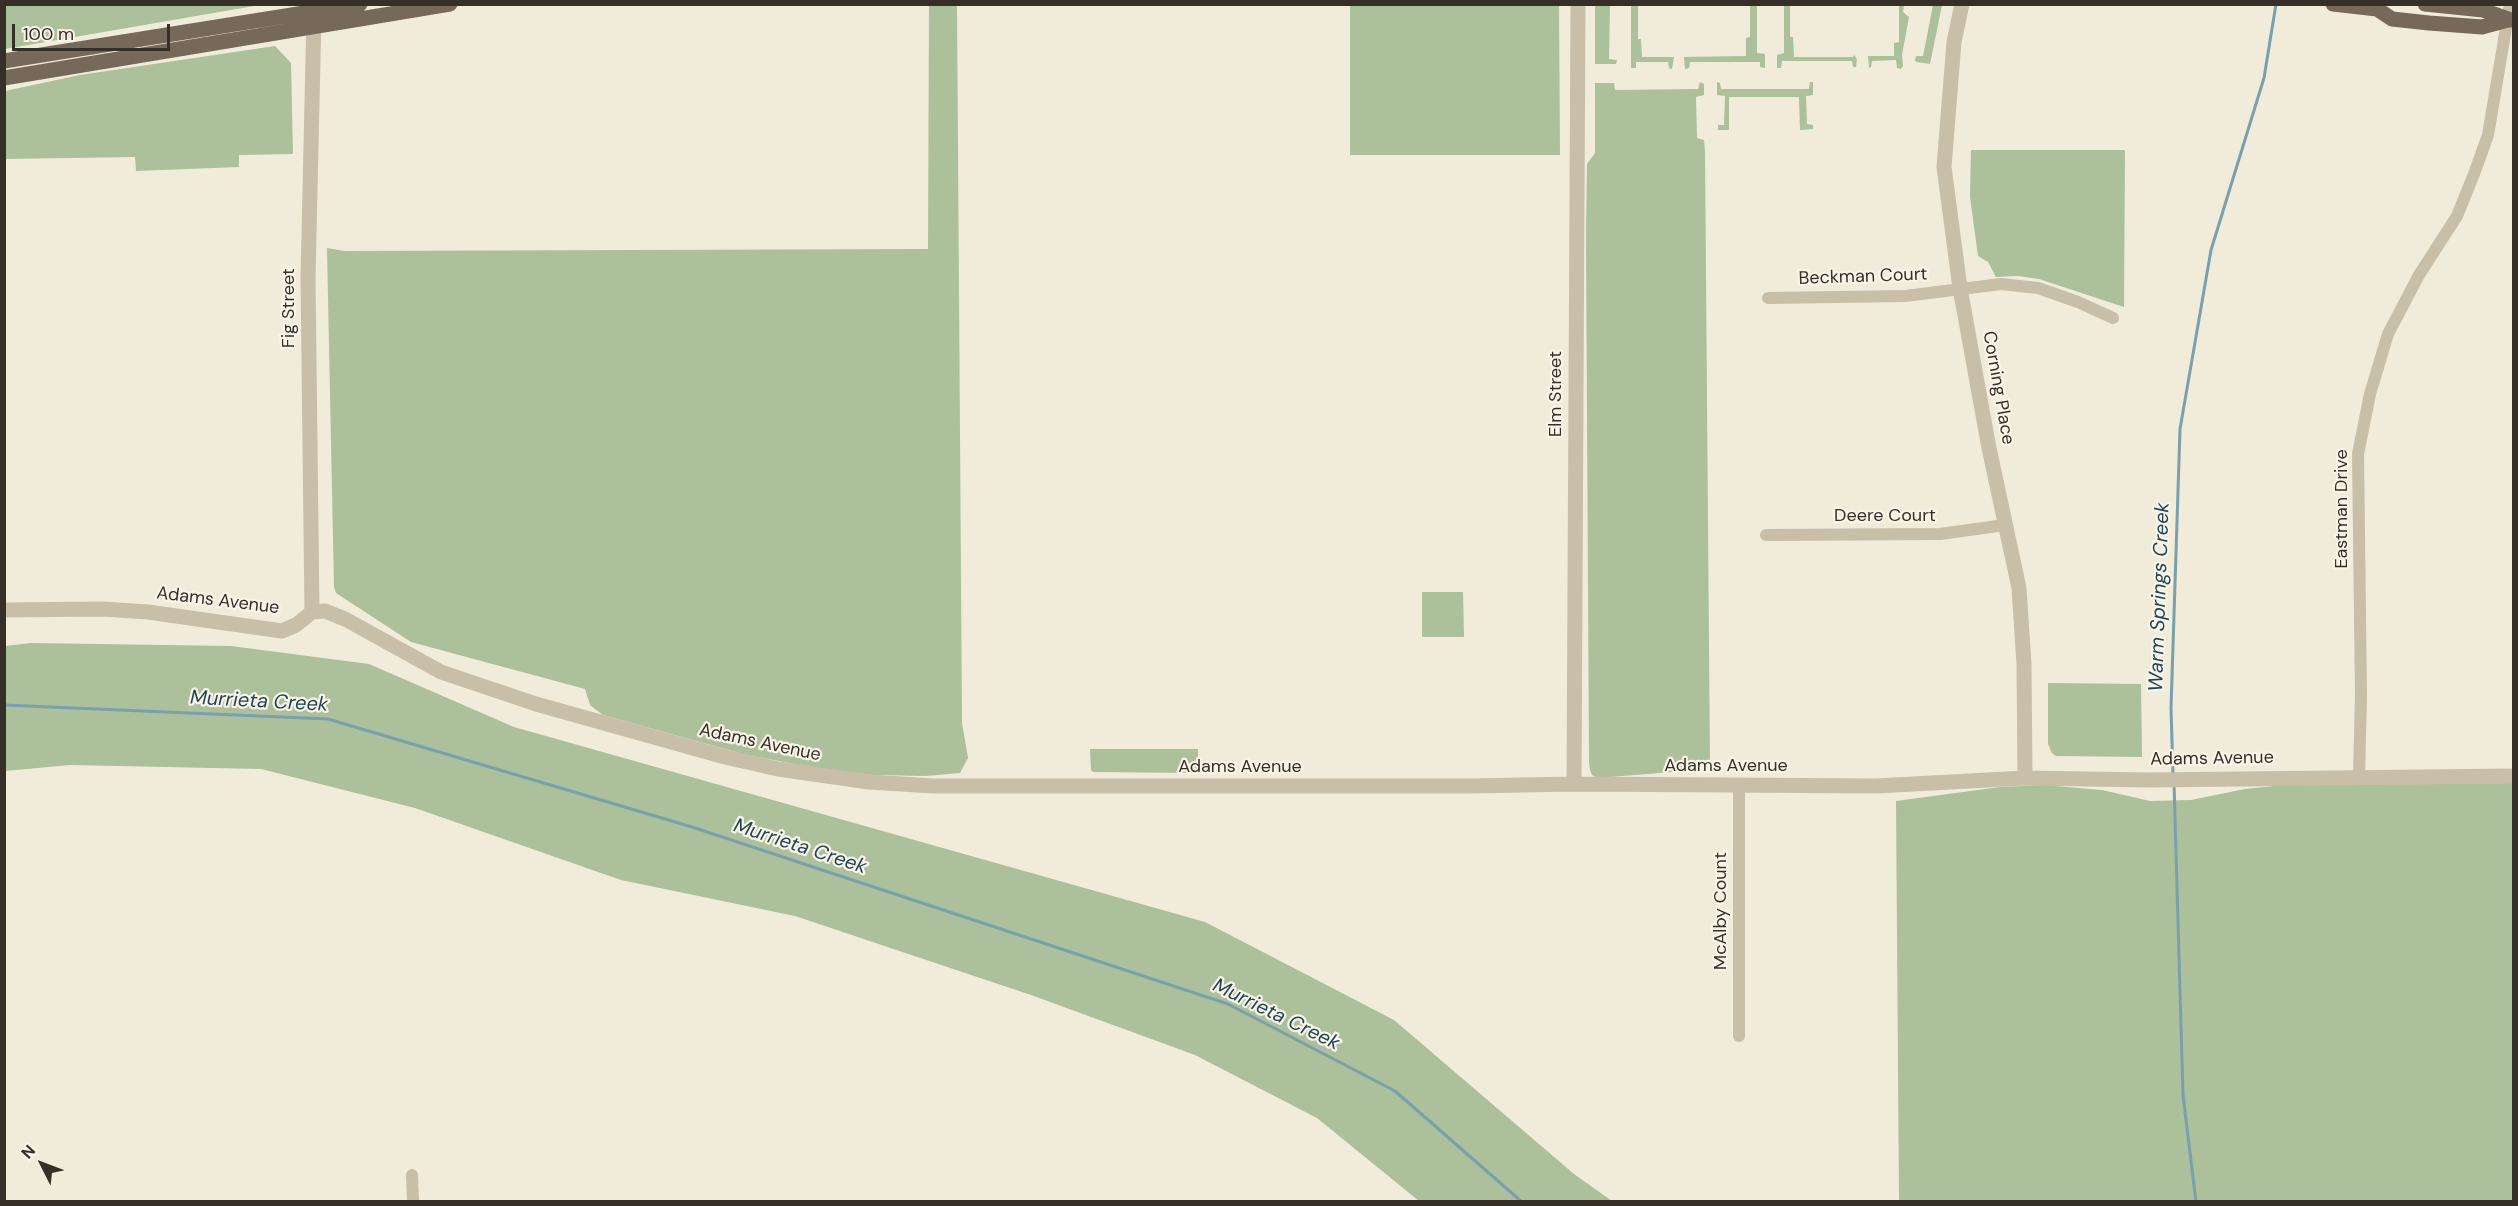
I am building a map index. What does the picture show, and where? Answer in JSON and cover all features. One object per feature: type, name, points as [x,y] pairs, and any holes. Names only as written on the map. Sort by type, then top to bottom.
[{"type":"main road","points":[[4,78],[360,4]]},
{"type":"main road","points":[[4,60],[314,15],[450,4]]},
{"type":"main road","points":[[2333,4],[2382,7],[2392,19],[2482,27],[2510,15]]},
{"type":"main road","points":[[2425,4],[2510,15]]},
{"type":"street","name":"Elm Street","points":[[1575,784],[1578,4]]},
{"type":"street","name":"Corning Place","points":[[1962,4],[1954,42],[1944,167],[1960,288],[2004,525],[2019,588],[2024,664],[2025,778]]},
{"type":"street","name":"Fig Street","points":[[312,612],[308,278],[314,15]]},
{"type":"street","name":"Eastman Drive","points":[[2359,777],[2361,695],[2358,454],[2370,394],[2388,334],[2419,275],[2464,201],[2488,135],[2510,15]]},
{"type":"street","name":"Beckman Court","points":[[1768,297],[1905,296],[2001,284],[2038,288],[2078,302],[2113,318]]},
{"type":"street","name":"Deere Court","points":[[1766,535],[1940,534],[2004,525]]},
{"type":"street","name":"Adams Avenue","points":[[4,610],[136,611],[282,631],[296,625],[318,610],[332,613],[441,672],[479,686],[673,744],[778,769],[869,782],[933,786],[1575,784],[1884,786],[2025,778],[2148,780],[2514,776]]},
{"type":"street","name":"McAlby Count","points":[[1739,785],[1739,1036]]},
{"type":"street","points":[[412,1175],[412,1202]]},
{"type":"green space","points":[[5,4],[260,4],[260,5],[5,49]]},
{"type":"green space","points":[[929,5],[957,5],[962,723],[968,758],[960,773],[926,776],[873,775],[814,768],[743,754],[603,715],[590,705],[585,689],[411,642],[336,593],[334,587],[327,248],[344,251],[928,249]]},
{"type":"green space","points":[[1350,5],[1559,5],[1560,155],[1350,155]]},
{"type":"green space","points":[[1595,5],[1610,5],[1609,59],[1617,60],[1616,64],[1595,64]]},
{"type":"green space","points":[[1631,5],[1638,5],[1638,39],[1641,39],[1642,57],[1674,57],[1672,69],[1669,68],[1668,62],[1636,62],[1636,68],[1631,68]]},
{"type":"green space","points":[[1750,5],[1757,5],[1757,53],[1765,54],[1765,68],[1760,67],[1760,62],[1690,62],[1689,68],[1685,69],[1684,57],[1746,56],[1746,38],[1750,37]]},
{"type":"green space","points":[[1784,5],[1790,5],[1790,37],[1793,37],[1794,57],[1853,57],[1854,55],[1857,59],[1856,67],[1853,67],[1852,61],[1782,61],[1781,68],[1777,68],[1777,55],[1784,53]]},
{"type":"green space","points":[[1896,5],[1904,5],[1903,12],[1909,17],[1902,55],[1903,66],[1901,69],[1897,68],[1896,60],[1872,61],[1869,68],[1868,56],[1894,56],[1894,43],[1899,42],[1899,6]]},
{"type":"green space","points":[[1933,5],[1942,5],[1930,64],[1917,62],[1915,61],[1916,56],[1923,56]]},
{"type":"green space","points":[[275,46],[291,63],[293,154],[239,155],[239,167],[136,171],[135,157],[5,159],[5,91],[80,75]]},
{"type":"green space","points":[[1700,82],[1704,84],[1704,95],[1696,97],[1697,138],[1704,140],[1705,152],[1710,769],[1598,778],[1592,775],[1589,762],[1586,238],[1587,164],[1595,153],[1595,83],[1614,83],[1615,90],[1698,89]]},
{"type":"green space","points":[[1717,82],[1720,83],[1721,89],[1809,89],[1810,82],[1813,82],[1813,95],[1806,96],[1807,124],[1813,125],[1813,129],[1800,130],[1799,97],[1729,97],[1729,130],[1718,130],[1718,125],[1724,125],[1725,96],[1717,95]]},
{"type":"green space","points":[[1971,150],[2125,150],[2124,307],[2039,279],[2018,276],[1996,277],[1988,262],[1978,256],[1970,197]]},
{"type":"green space","points":[[1422,592],[1463,592],[1464,637],[1422,637]]},
{"type":"green space","points":[[31,643],[231,646],[369,664],[514,727],[1205,922],[1394,1020],[1574,1174],[1612,1201],[1419,1201],[1317,1118],[1195,1055],[1031,995],[795,916],[621,880],[415,808],[261,769],[70,765],[5,771],[5,646]]},
{"type":"green space","points":[[2048,683],[2141,684],[2142,757],[2056,756],[2052,753],[2048,744]]},
{"type":"green space","points":[[1090,749],[1198,749],[1198,770],[1192,773],[1093,772]]},
{"type":"green space","points":[[2513,783],[2513,1201],[1899,1201],[1896,801],[2000,787],[2043,785],[2102,790],[2150,801],[2191,800],[2245,789],[2284,785]]},
{"type":"waterway","name":"Warm Springs Creek","points":[[2173,774],[2171,708],[2180,429],[2211,250],[2264,78],[2276,4]]},
{"type":"waterway","name":"Murrieta Creek","points":[[4,705],[328,719],[692,827],[1228,1004],[1395,1091],[1522,1202]]},
{"type":"waterway","name":"Warm Springs Creek","points":[[2174,783],[2183,1095],[2196,1202]]}]
